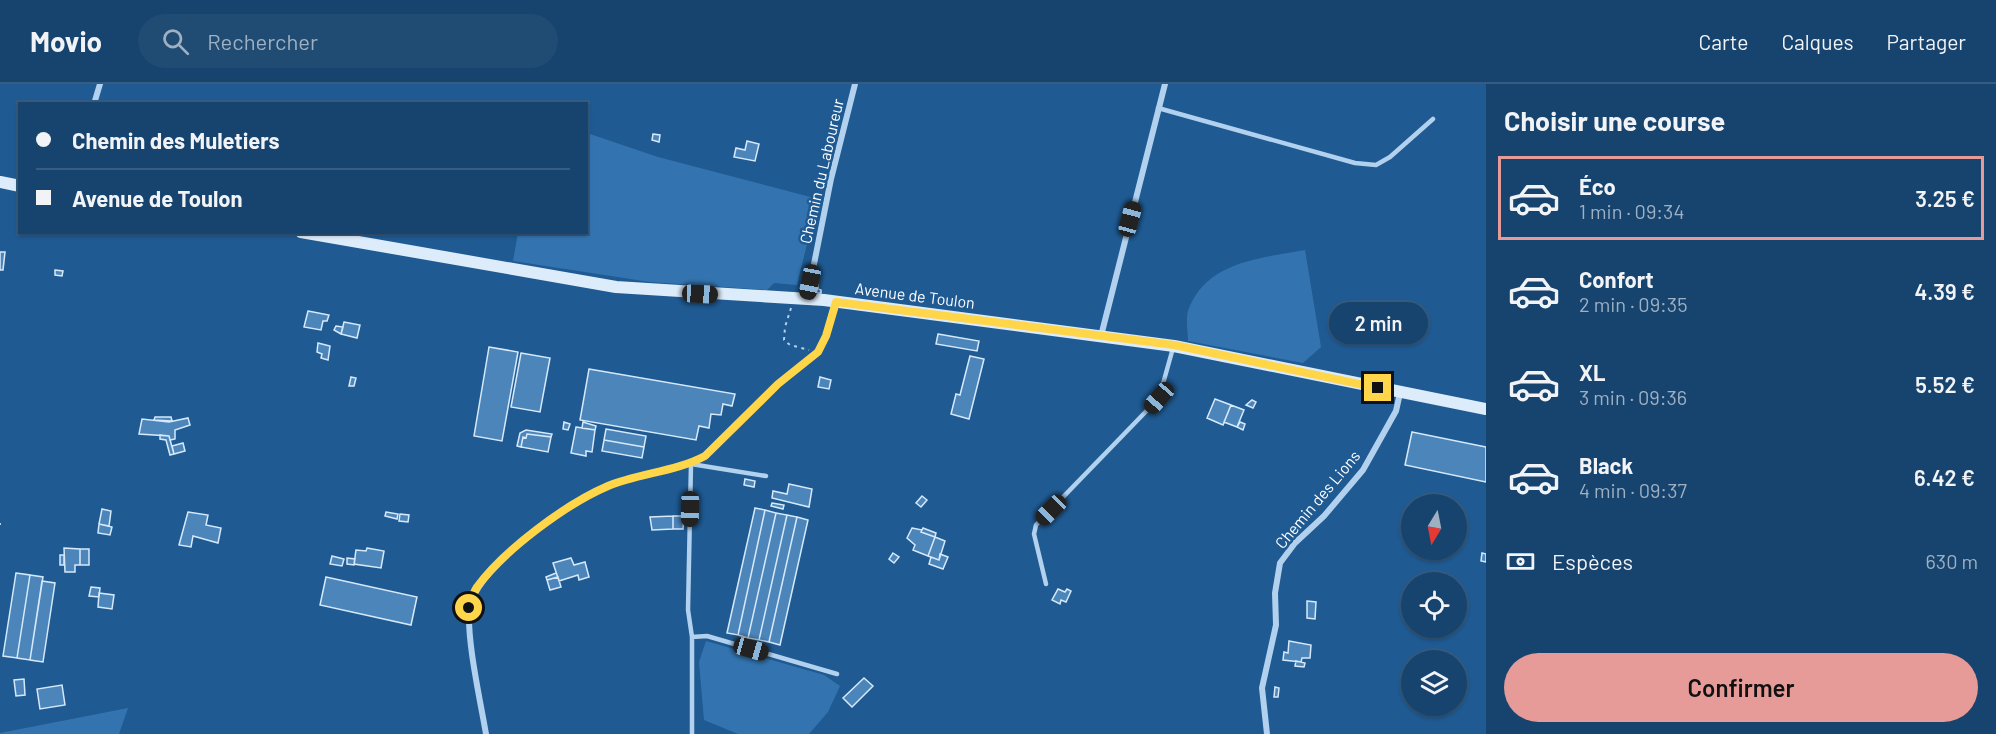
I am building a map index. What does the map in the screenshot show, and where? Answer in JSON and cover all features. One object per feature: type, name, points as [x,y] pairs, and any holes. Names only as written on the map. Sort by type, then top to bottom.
[{"type":"main road","points":[[0,182],[18,186]]},
{"type":"main road","name":"Avenue de Toulon","points":[[313,234],[616,287],[836,302],[1174,345],[1486,409]]},
{"type":"street","points":[[95,102],[100,84]]},
{"type":"street","name":"Chemin du Laboureur","points":[[807,299],[831,179],[855,84]]},
{"type":"street","points":[[1101,336],[1165,84]]},
{"type":"street","points":[[486,734],[470,628],[469,608],[475,589],[494,567],[555,515],[607,486],[650,472],[691,464],[705,456],[778,384],[818,352],[826,336],[836,302]]},
{"type":"street","name":"Chemin des Lions","points":[[1266,734],[1262,688],[1276,625],[1275,593],[1280,563],[1295,543],[1324,516],[1364,470],[1396,411],[1400,393]]},
{"type":"lane","points":[[1158,108],[1355,163],[1376,165],[1390,157],[1433,119]]},
{"type":"lane","points":[[1046,584],[1034,534],[1036,525],[1159,398],[1174,345]]},
{"type":"lane","points":[[692,734],[692,637],[688,610],[691,464],[766,476]]},
{"type":"lane","points":[[692,637],[707,636],[837,674]]},
{"type":"path","points":[[792,299],[784,340],[790,345],[818,352]]},
{"type":"shaded area","points":[[588,133],[658,157],[818,199],[797,285],[774,283],[767,290],[650,282],[513,261],[518,234],[588,234]]},
{"type":"shaded area","points":[[1305,250],[1321,347],[1303,363],[1188,341],[1189,308],[1198,292],[1209,280],[1222,271],[1254,259]]},
{"type":"shaded area","points":[[706,641],[824,675],[840,686],[828,712],[809,734],[738,734],[704,720],[699,662]]},
{"type":"shaded area","points":[[128,708],[119,734],[0,734],[0,733]]},
{"type":"building","points":[[653,134],[660,135],[659,142],[652,140]]},
{"type":"building","points":[[747,141],[759,144],[755,161],[734,157],[736,148],[745,150]]},
{"type":"building","points":[[0,252],[5,252],[3,270],[0,270]]},
{"type":"building","points":[[55,270],[63,271],[62,276],[55,275]]},
{"type":"building","points":[[815,283],[818,284],[821,293],[813,293]]},
{"type":"building","points":[[308,311],[329,315],[327,321],[323,321],[321,330],[304,327]]},
{"type":"building","points":[[1389,314],[1412,318],[1419,316],[1423,329],[1416,332],[1419,338],[1406,342],[1404,333],[1386,332]]},
{"type":"building","points":[[344,322],[360,325],[357,338],[341,334]]},
{"type":"building","points":[[336,326],[343,327],[341,334],[334,330]]},
{"type":"building","points":[[938,334],[979,341],[977,351],[936,344]]},
{"type":"building","points":[[318,343],[330,346],[328,360],[321,358],[322,354],[317,352]]},
{"type":"building","points":[[489,347],[518,352],[502,441],[474,436]]},
{"type":"building","points":[[521,353],[550,358],[540,412],[511,407]]},
{"type":"building","points":[[970,356],[984,359],[969,419],[951,414],[956,394],[960,395]]},
{"type":"building","points":[[589,369],[735,394],[732,406],[723,404],[721,415],[711,414],[709,428],[699,426],[696,440],[580,420]]},
{"type":"building","points":[[351,377],[356,378],[354,386],[349,386]]},
{"type":"building","points":[[820,377],[831,380],[829,389],[818,387]]},
{"type":"building","points":[[1215,399],[1231,405],[1223,425],[1207,418]]},
{"type":"building","points":[[1252,400],[1256,402],[1253,408],[1246,405]]},
{"type":"building","points":[[1231,405],[1244,410],[1237,427],[1224,422]]},
{"type":"building","points":[[155,417],[171,417],[172,421],[154,420]]},
{"type":"building","points":[[188,418],[190,425],[175,430],[175,439],[170,440],[169,436],[139,434],[142,419],[169,422]]},
{"type":"building","points":[[564,422],[570,424],[568,430],[563,429]]},
{"type":"building","points":[[583,422],[596,426],[595,430],[582,428]]},
{"type":"building","points":[[1240,422],[1245,424],[1243,430],[1237,427]]},
{"type":"building","points":[[576,427],[595,430],[592,452],[586,451],[586,456],[571,453]]},
{"type":"building","points":[[606,429],[646,436],[644,447],[604,440]]},
{"type":"building","points":[[526,430],[552,434],[551,437],[527,434],[526,438],[523,437],[521,447],[517,446],[520,433]]},
{"type":"building","points":[[1412,432],[1486,447],[1486,482],[1405,465]]},
{"type":"building","points":[[527,434],[551,437],[548,452],[521,447],[523,437],[526,438]]},
{"type":"building","points":[[160,435],[169,436],[174,454],[170,455],[166,440],[160,439]]},
{"type":"building","points":[[604,440],[644,447],[642,458],[602,451]]},
{"type":"building","points":[[183,443],[185,451],[174,454],[172,446]]},
{"type":"building","points":[[745,479],[755,481],[754,487],[744,485]]},
{"type":"building","points":[[789,484],[812,489],[809,507],[772,498],[773,491],[787,494]]},
{"type":"building","points":[[922,496],[927,500],[921,507],[916,503]]},
{"type":"building","points":[[772,503],[784,505],[783,509],[771,506]]},
{"type":"building","points":[[755,508],[765,510],[738,635],[727,633]]},
{"type":"building","points":[[102,509],[111,511],[109,526],[99,524]]},
{"type":"building","points":[[765,510],[776,513],[748,638],[738,635]]},
{"type":"building","points":[[188,512],[208,515],[206,525],[221,528],[218,543],[193,536],[191,547],[179,545]]},
{"type":"building","points":[[386,512],[398,514],[397,519],[385,516]]},
{"type":"building","points":[[776,513],[787,515],[759,640],[748,638]]},
{"type":"building","points":[[400,514],[409,515],[408,522],[399,521]]},
{"type":"building","points":[[787,515],[797,517],[769,642],[759,640]]},
{"type":"building","points":[[673,516],[673,529],[652,530],[650,517]]},
{"type":"building","points":[[673,516],[684,516],[683,529],[673,529]]},
{"type":"building","points":[[797,517],[808,520],[780,645],[769,642]]},
{"type":"building","points":[[99,524],[112,527],[110,535],[98,533]]},
{"type":"building","points":[[912,528],[935,537],[928,556],[913,550],[915,545],[907,538]]},
{"type":"building","points":[[923,528],[936,533],[935,537],[921,532]]},
{"type":"building","points":[[935,537],[945,541],[939,560],[928,556]]},
{"type":"building","points":[[64,548],[80,549],[80,565],[75,565],[75,572],[65,572]]},
{"type":"building","points":[[367,548],[384,551],[381,568],[354,564],[356,550],[366,551]]},
{"type":"building","points":[[80,549],[89,549],[89,565],[80,565]]},
{"type":"building","points":[[893,553],[899,557],[894,563],[889,559]]},
{"type":"building","points":[[1482,553],[1486,554],[1486,562],[1481,561]]},
{"type":"building","points":[[940,554],[948,557],[943,569],[929,564],[931,557],[939,560]]},
{"type":"building","points":[[60,555],[64,555],[64,565],[60,565]]},
{"type":"building","points":[[332,556],[344,559],[342,566],[330,564]]},
{"type":"building","points":[[347,558],[355,559],[354,565],[347,564]]},
{"type":"building","points":[[571,558],[574,565],[585,562],[589,577],[579,580],[578,575],[559,581],[553,563]]},
{"type":"building","points":[[16,573],[30,575],[17,658],[3,656]]},
{"type":"building","points":[[556,573],[558,577],[547,580],[546,577]]},
{"type":"building","points":[[30,575],[43,577],[30,660],[17,658]]},
{"type":"building","points":[[326,577],[417,597],[411,625],[320,605]]},
{"type":"building","points":[[558,577],[561,587],[550,590],[547,580]]},
{"type":"building","points":[[42,581],[55,583],[43,662],[30,660]]},
{"type":"building","points":[[91,587],[100,588],[99,597],[89,596]]},
{"type":"building","points":[[1058,589],[1065,592],[1067,589],[1071,591],[1066,602],[1061,600],[1060,604],[1052,600]]},
{"type":"building","points":[[99,593],[114,595],[112,609],[98,607]]},
{"type":"building","points":[[1307,601],[1316,602],[1315,619],[1307,618]]},
{"type":"building","points":[[1289,641],[1311,645],[1310,658],[1302,658],[1301,662],[1283,660],[1284,652],[1288,653]]},
{"type":"building","points":[[1296,661],[1305,663],[1304,667],[1295,666]]},
{"type":"building","points":[[864,678],[873,686],[852,707],[843,698]]},
{"type":"building","points":[[24,679],[25,695],[16,696],[14,680]]},
{"type":"building","points":[[62,685],[65,705],[40,709],[37,689]]},
{"type":"building","points":[[1275,687],[1279,688],[1278,697],[1274,697]]},
{"type":"route","points":[[469,608],[475,589],[494,567],[555,515],[607,486],[650,472],[691,464],[705,456],[778,384],[818,352],[826,336],[836,302],[1174,345],[1378,388]]}]
